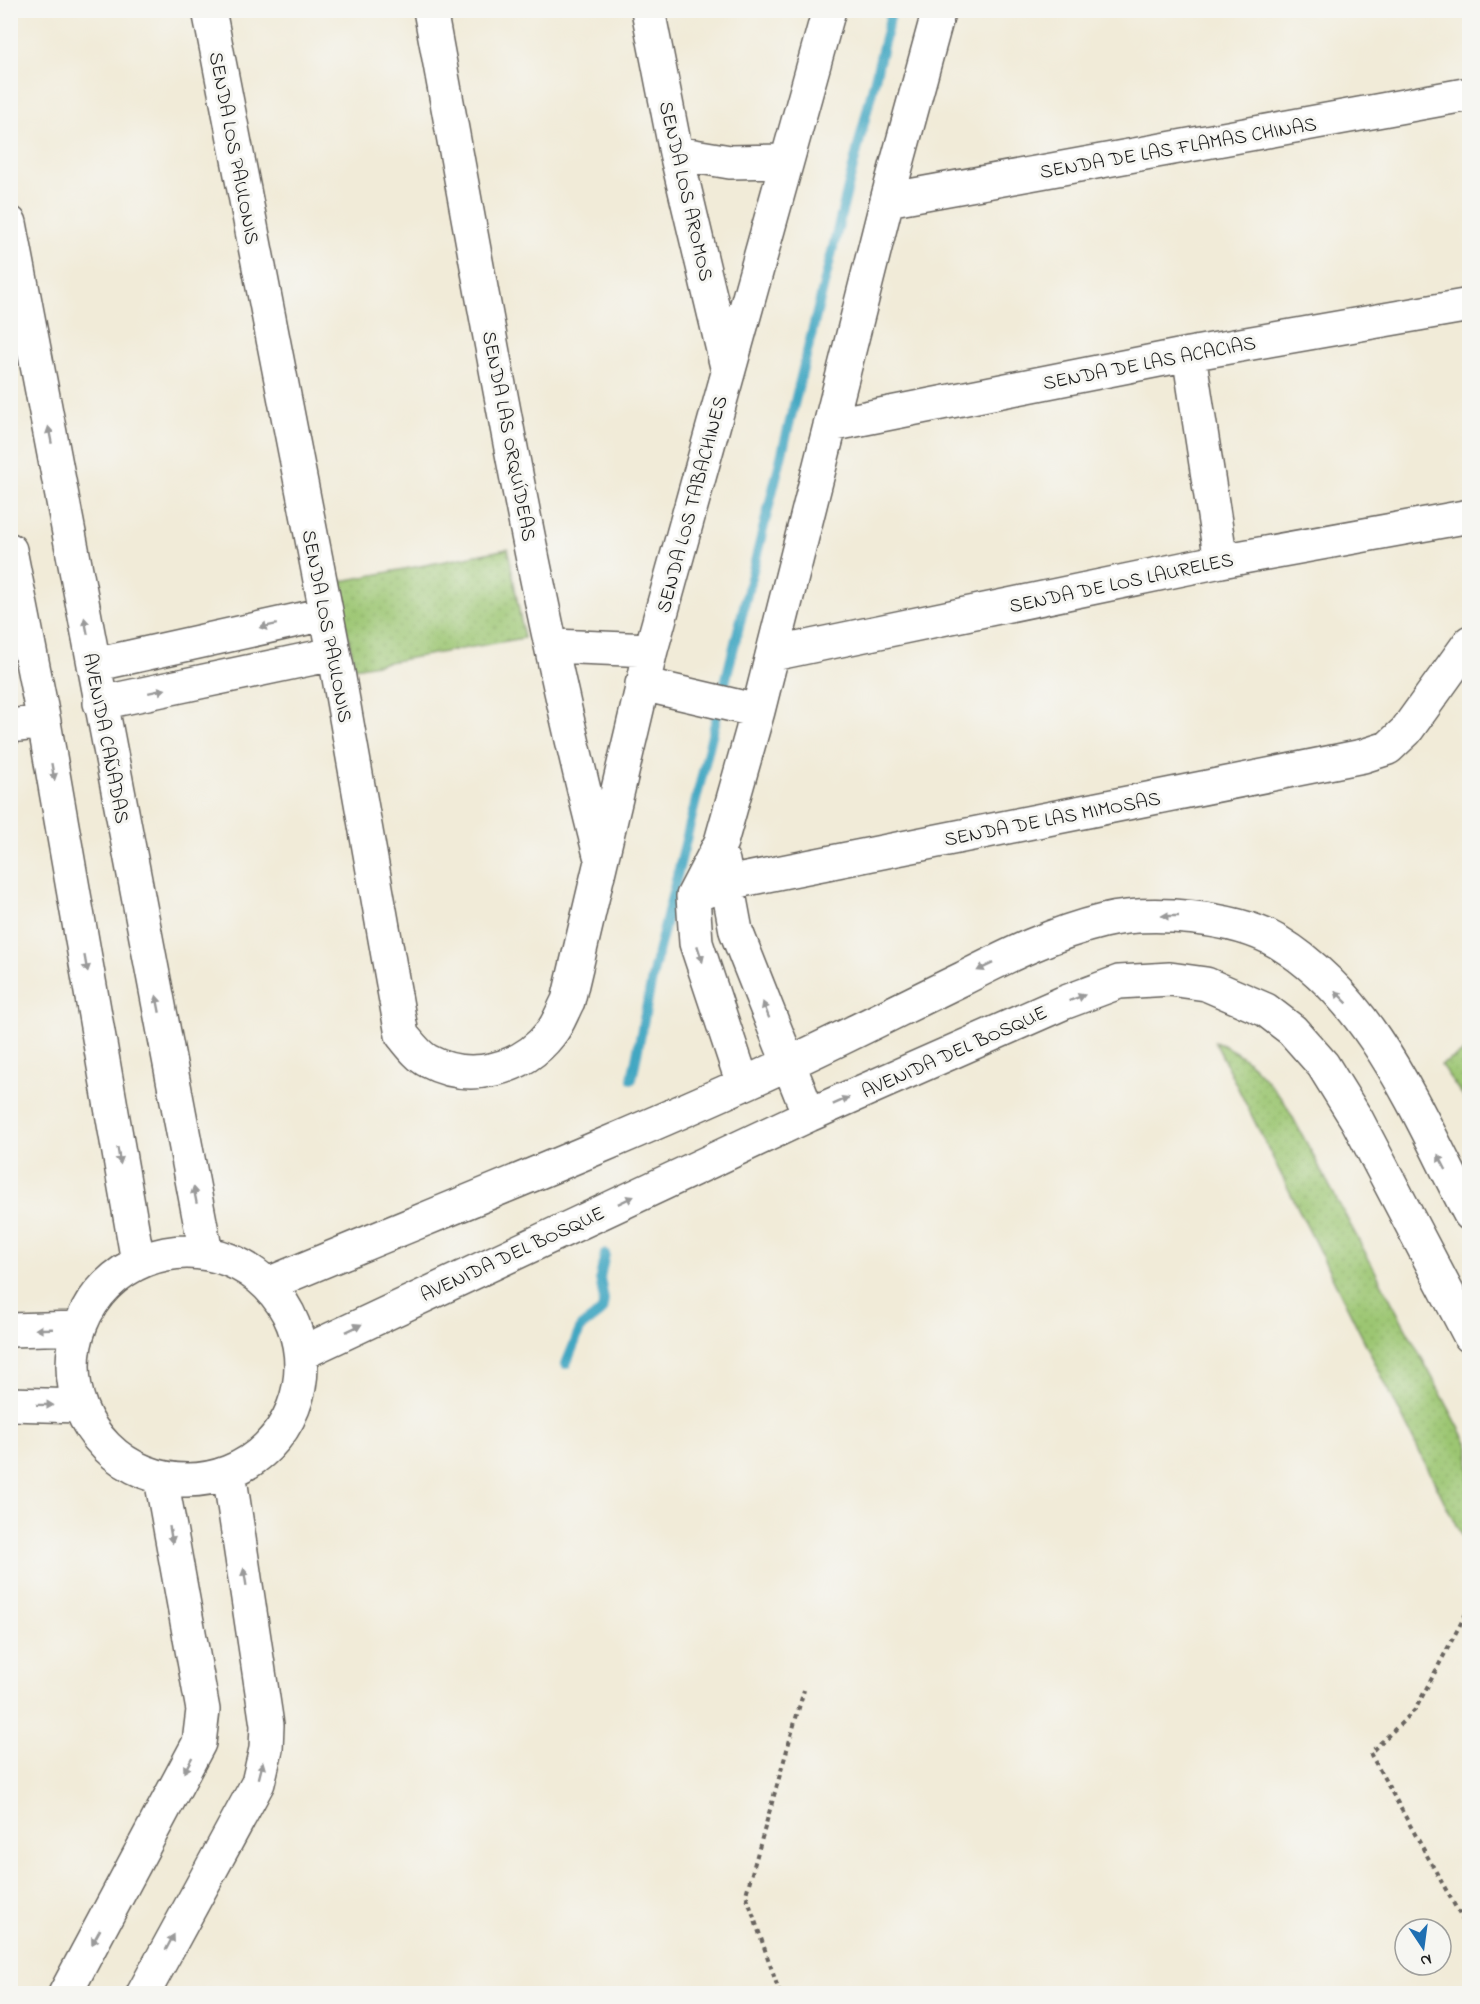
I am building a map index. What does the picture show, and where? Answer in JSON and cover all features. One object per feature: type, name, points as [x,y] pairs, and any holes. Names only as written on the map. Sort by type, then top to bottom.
[{"type":"street","name":"SENDA LOS PAULONIS","points":[[209,10],[333,654],[402,1035],[426,1061],[455,1071],[491,1071],[525,1059],[551,1034],[568,1001]]},
{"type":"street","name":"SENDA LAS ORQUÍDEAS","points":[[430,10],[521,496],[578,768],[601,860]]},
{"type":"street","name":"SENDA LOS AROMOS","points":[[648,10],[676,153],[728,371]]},
{"type":"street","name":"SENDA LOS TABACHINES","points":[[568,1001],[642,684],[829,10]]},
{"type":"street","points":[[743,1084],[696,943],[693,896],[721,842],[758,711],[887,200],[939,10]]},
{"type":"street","name":"SENDA DE LAS FLAMAS CHINAS","points":[[887,200],[1470,94]]},
{"type":"street","points":[[676,153],[730,162],[786,161]]},
{"type":"street","name":"AVENIDA CAÑADAS","points":[[10,223],[206,1252]]},
{"type":"street","name":"SENDA DE LAS ACACIAS","points":[[830,425],[1189,354],[1470,305]]},
{"type":"street","points":[[1189,354],[1221,561]]},
{"type":"street","name":"SENDA DE LOS LAURELES","points":[[773,654],[1221,561],[1470,516]]},
{"type":"street","points":[[10,550],[22,674],[44,722],[138,1262]]},
{"type":"street","points":[[94,665],[325,614]]},
{"type":"street","name":"SENDA DE LAS MIMOSAS","points":[[693,896],[727,883],[1363,756],[1388,748],[1406,731],[1470,642]]},
{"type":"street","points":[[553,646],[651,650]]},
{"type":"street","points":[[100,703],[333,654]]},
{"type":"street","points":[[642,684],[758,711]]},
{"type":"street","points":[[10,726],[44,722]]},
{"type":"street","points":[[721,842],[735,931],[809,1115]]},
{"type":"street","points":[[268,1284],[743,1084],[1047,937],[1106,920],[1174,915],[1229,925],[1276,941],[1310,967],[1346,1001],[1376,1039],[1470,1214]]},
{"type":"street","name":"AVENIDA DEL BOSQUE","points":[[302,1353],[809,1115],[1064,1003],[1119,982],[1170,979],[1206,984],[1266,1010],[1292,1030],[1323,1065],[1357,1120],[1470,1336]]},
{"type":"street","points":[[171,1252],[206,1252],[250,1269],[268,1284],[291,1316],[302,1353],[301,1383],[292,1412],[277,1437],[256,1458],[229,1472],[195,1480],[161,1478],[126,1463],[97,1438],[79,1406],[72,1367],[78,1328],[102,1289],[138,1262],[171,1252]]},
{"type":"street","points":[[10,1330],[78,1328]]},
{"type":"street","points":[[10,1404],[79,1406]]},
{"type":"street","points":[[143,1994],[258,1783],[266,1749],[267,1725],[229,1472]]},
{"type":"street","points":[[66,1994],[199,1743],[203,1710],[161,1478]]},
{"type":"path","points":[[1470,1606],[1415,1710],[1370,1753],[1470,1933]]},
{"type":"path","points":[[780,1994],[746,1894],[804,1690]]},
{"type":"green space","points":[[508,549],[524,638],[355,668],[337,582]]},
{"type":"green space","points":[[1215,1042],[1246,1060],[1285,1103],[1469,1446],[1469,1551]]},
{"type":"green space","points":[[1469,1049],[1469,1105],[1441,1065]]},
{"type":"waterway","points":[[632,1079],[654,969],[892,10]]},
{"type":"waterway","points":[[566,1364],[581,1327],[602,1311],[604,1300],[600,1278],[605,1254]]}]
